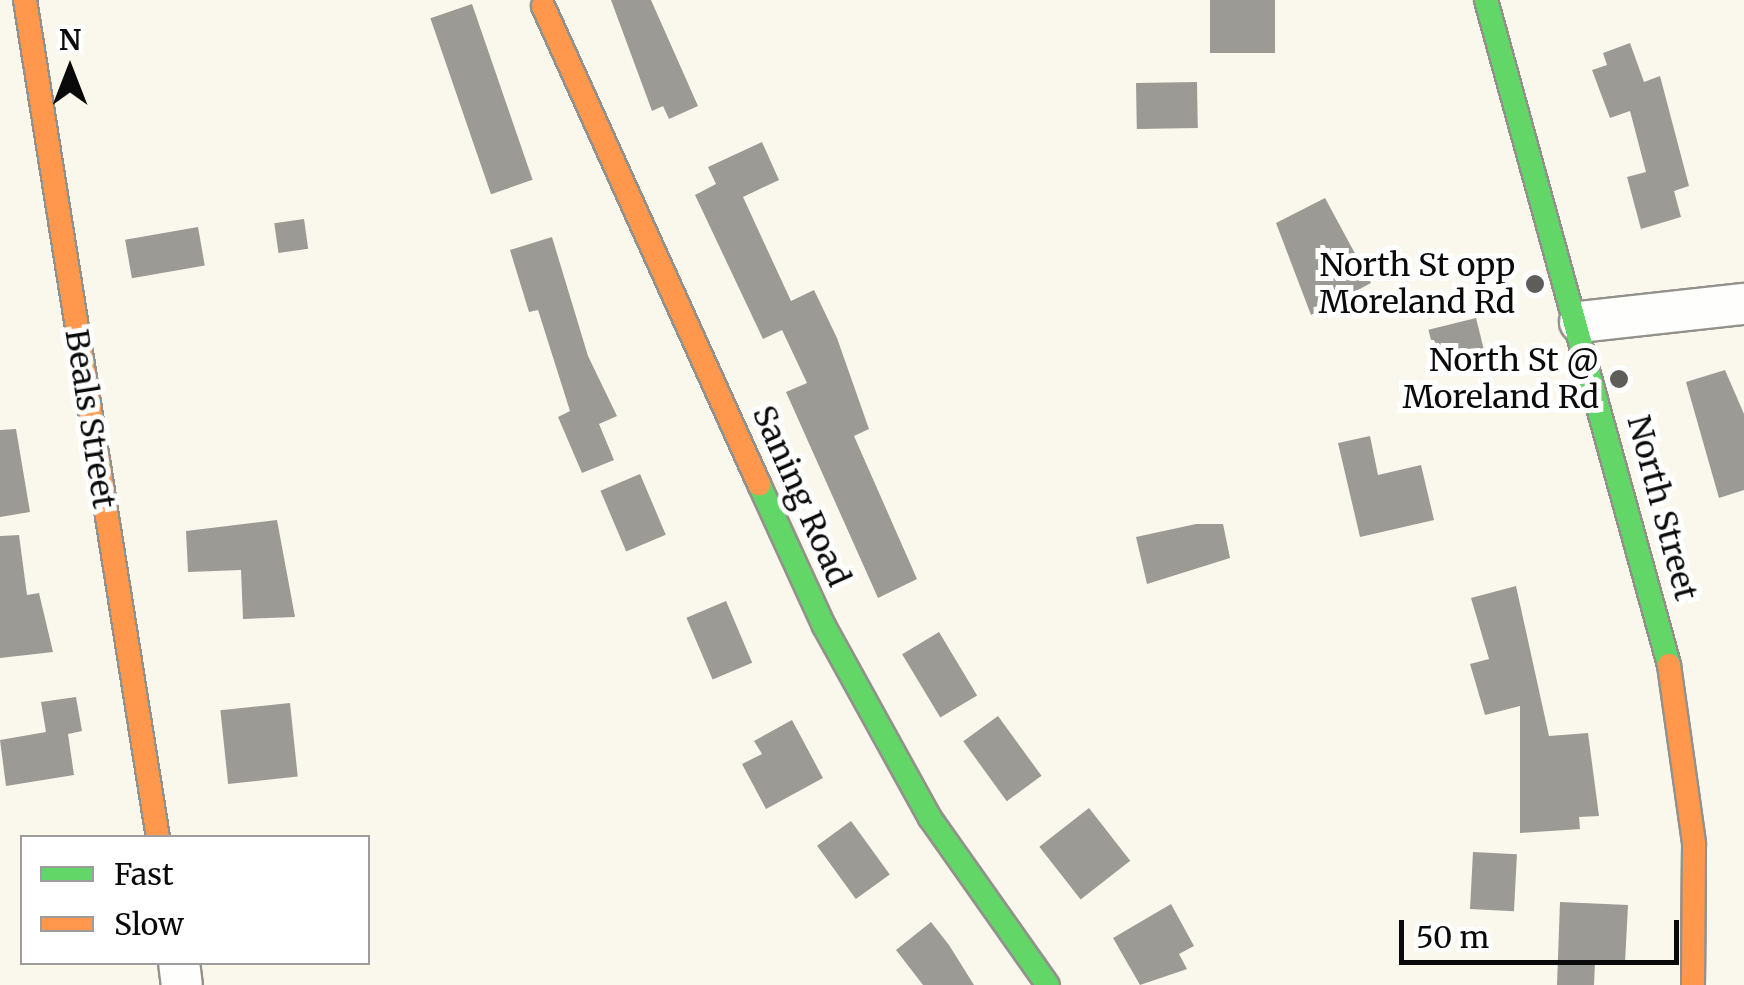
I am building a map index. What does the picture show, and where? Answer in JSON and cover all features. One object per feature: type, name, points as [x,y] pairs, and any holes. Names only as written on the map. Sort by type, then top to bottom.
[{"type":"street","name":"Beals Street","points":[[26,0],[158,835]]},
{"type":"street","name":"North Street","points":[[1486,0],[1580,322],[1683,740],[1692,985]]},
{"type":"street","name":"Saning Road","points":[[543,6],[824,626],[930,818],[1048,985]]},
{"type":"street","points":[[1580,322],[1744,304]]},
{"type":"building","points":[[611,0],[651,0],[698,106],[669,119],[663,106],[652,111]]},
{"type":"building","points":[[1210,0],[1275,0],[1275,53],[1210,53]]},
{"type":"building","points":[[472,4],[533,180],[491,194],[430,18]]},
{"type":"building","points":[[1630,43],[1644,82],[1660,76],[1689,186],[1674,191],[1681,217],[1641,229],[1627,177],[1646,172],[1630,111],[1610,118],[1592,70],[1607,65],[1603,53]]},
{"type":"building","points":[[1197,82],[1198,128],[1137,129],[1136,83]]},
{"type":"building","points":[[762,142],[779,180],[743,197],[791,301],[814,290],[837,338],[869,429],[854,436],[917,579],[878,598],[786,392],[807,383],[782,330],[763,339],[695,195],[716,184],[708,167]]},
{"type":"building","points":[[1325,198],[1371,283],[1311,315],[1276,223]]},
{"type":"building","points":[[304,219],[308,249],[278,253],[274,223]]},
{"type":"building","points":[[198,227],[205,265],[132,278],[125,240]]},
{"type":"building","points":[[552,237],[588,356],[617,416],[599,424],[614,460],[582,473],[558,417],[570,411],[538,310],[529,312],[510,250]]},
{"type":"building","points":[[1476,318],[1487,362],[1439,374],[1428,330]]},
{"type":"building","points":[[1725,370],[1744,414],[1744,490],[1719,498],[1686,382]]},
{"type":"building","points":[[16,429],[30,512],[0,517],[0,430]]},
{"type":"building","points":[[1370,436],[1378,475],[1421,465],[1434,520],[1360,537],[1338,443]]},
{"type":"building","points":[[640,474],[666,535],[626,552],[600,491]]},
{"type":"building","points":[[277,520],[295,617],[243,619],[241,570],[188,572],[186,531]]},
{"type":"building","points":[[1196,524],[1223,524],[1230,558],[1147,584],[1136,537]]},
{"type":"building","points":[[19,535],[27,595],[39,593],[53,652],[0,658],[0,536]]},
{"type":"building","points":[[1516,586],[1549,736],[1588,733],[1599,816],[1579,817],[1580,829],[1520,833],[1520,706],[1485,715],[1470,664],[1489,659],[1471,598]]},
{"type":"building","points":[[726,601],[752,663],[713,679],[686,618]]},
{"type":"building","points":[[939,632],[977,695],[940,718],[902,654]]},
{"type":"building","points":[[76,697],[82,731],[68,734],[74,775],[6,786],[0,740],[46,732],[41,702]]},
{"type":"building","points":[[290,703],[298,777],[228,784],[220,710]]},
{"type":"building","points":[[998,716],[1041,776],[1007,801],[963,741]]},
{"type":"building","points":[[792,720],[823,778],[766,809],[742,764],[762,754],[754,741]]},
{"type":"building","points":[[1089,808],[1130,861],[1081,900],[1039,847]]},
{"type":"building","points":[[851,821],[890,874],[856,899],[817,846]]},
{"type":"building","points":[[1473,852],[1517,854],[1514,911],[1470,909]]},
{"type":"building","points":[[1560,902],[1628,905],[1625,963],[1595,962],[1594,985],[1557,985]]},
{"type":"building","points":[[1171,904],[1194,946],[1179,954],[1187,969],[1140,985],[1113,938]]},
{"type":"building","points":[[931,922],[974,985],[923,985],[896,950]]},
{"type":"traffic: fast","points":[[1486,0],[1669,665]]},
{"type":"traffic: fast","points":[[759,484],[824,626],[930,818],[1048,985]]},
{"type":"traffic: slow","points":[[25,0],[158,835]]},
{"type":"traffic: slow","points":[[543,6],[759,484]]},
{"type":"traffic: slow","points":[[1669,665],[1694,844],[1693,985]]},
{"type":"place","name":"North St opp Moreland Rd","points":[[1535,284]]},
{"type":"place","name":"North St @ Moreland Rd","points":[[1619,379]]}]
